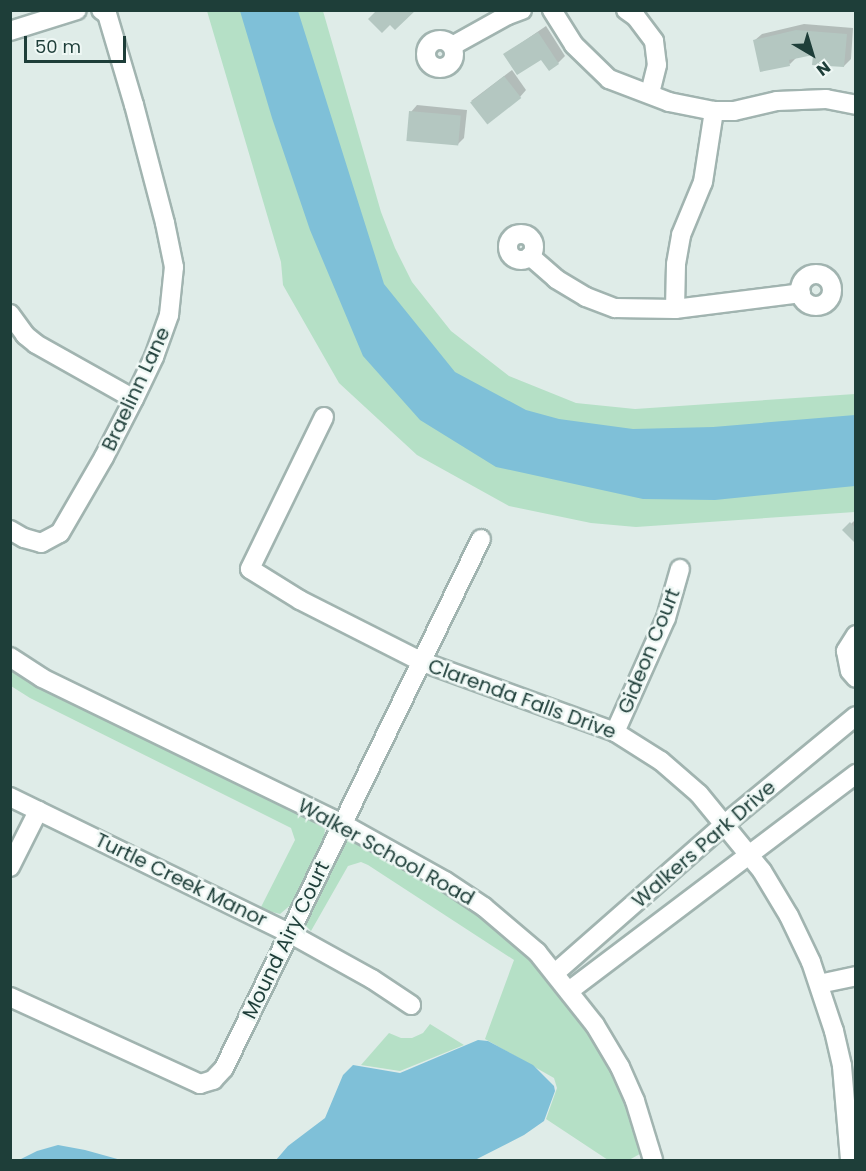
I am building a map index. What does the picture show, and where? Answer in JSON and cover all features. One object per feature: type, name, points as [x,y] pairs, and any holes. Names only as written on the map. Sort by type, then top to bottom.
[{"type":"street","points":[[10,31],[77,10]]},
{"type":"street","name":"Braelinn Lane","points":[[10,530],[24,538],[41,543],[60,533],[70,519],[134,399],[154,357],[169,315],[174,267],[165,223],[107,14],[101,10]]},
{"type":"street","points":[[452,46],[508,15],[522,10]]},
{"type":"street","points":[[552,10],[574,45],[609,79],[669,102],[714,111],[734,111],[777,101],[826,99],[855,105]]},
{"type":"street","points":[[626,10],[636,17],[654,41],[657,65],[650,94]]},
{"type":"street","points":[[675,309],[676,264],[681,235],[703,182],[714,111]]},
{"type":"street","points":[[530,256],[556,279],[596,301],[615,308],[675,309],[801,293]]},
{"type":"street","points":[[10,314],[25,335],[36,344],[134,399]]},
{"type":"street","name":"Clarenda Falls Drive","points":[[324,417],[250,569],[300,600],[420,661],[615,732],[661,761],[699,794],[726,823],[749,854],[789,916],[819,984],[842,1066],[852,1150]]},
{"type":"street","name":"Mound Airy Court","points":[[10,996],[200,1084],[213,1080],[224,1068],[420,661],[482,539]]},
{"type":"street","name":"Gideon Court","points":[[615,732],[662,628],[680,569]]},
{"type":"street","points":[[855,635],[846,651],[850,671],[855,678]]},
{"type":"street","name":"Walker School Road","points":[[10,657],[42,678],[343,824],[445,881],[484,907],[518,934],[555,973],[620,1066],[635,1101],[653,1161]]},
{"type":"street","name":"Walkers Park Drive","points":[[555,973],[726,823],[855,716]]},
{"type":"street","name":"Walkers Park Drive","points":[[569,991],[855,774]]},
{"type":"street","name":"Turtle Creek Manor","points":[[10,797],[289,933],[372,979],[411,1005]]},
{"type":"street","points":[[10,867],[38,811]]},
{"type":"street","points":[[819,984],[855,976]]},
{"type":"green space","points":[[207,11],[323,11],[381,212],[412,282],[451,331],[509,376],[576,403],[635,409],[855,394],[855,512],[636,527],[591,523],[509,506],[417,455],[339,383],[283,285],[281,262]]},
{"type":"green space","points":[[10,668],[322,822],[325,827],[324,841],[293,903],[280,914],[260,909],[295,840],[291,828],[30,698],[11,686]]},
{"type":"green space","points":[[349,838],[441,884],[526,944],[594,1030],[647,1150],[629,1160],[608,1160],[546,1119],[557,1088],[554,1078],[485,1039],[514,960],[361,862],[348,866],[311,931],[306,926],[306,915],[342,842]]},
{"type":"green space","points":[[430,1024],[464,1045],[400,1071],[361,1065],[389,1033],[401,1038],[412,1038],[423,1033]]},
{"type":"water","points":[[240,11],[298,11],[384,284],[455,372],[526,410],[559,419],[633,429],[713,427],[855,415],[855,486],[715,500],[643,499],[496,467],[420,420],[363,356],[310,230],[272,118]]},
{"type":"water","points":[[478,1040],[488,1041],[533,1065],[554,1086],[555,1091],[544,1121],[524,1135],[475,1160],[276,1160],[288,1146],[325,1118],[343,1075],[353,1065],[400,1073]]},
{"type":"water","points":[[58,1145],[121,1160],[19,1160],[37,1151]]},
{"type":"building","points":[[377,10],[416,10],[395,30],[390,25],[382,33],[368,19]]},
{"type":"building","points":[[796,30],[847,34],[844,67],[812,65],[813,55],[789,60],[790,66],[760,72],[753,40]]},
{"type":"building","points":[[538,32],[559,64],[549,71],[541,60],[517,75],[503,54]]},
{"type":"building","points":[[504,76],[521,98],[487,125],[470,102]]},
{"type":"building","points":[[409,111],[461,116],[458,145],[406,141]]},
{"type":"building","points":[[850,522],[855,528],[855,543],[842,530]]}]
